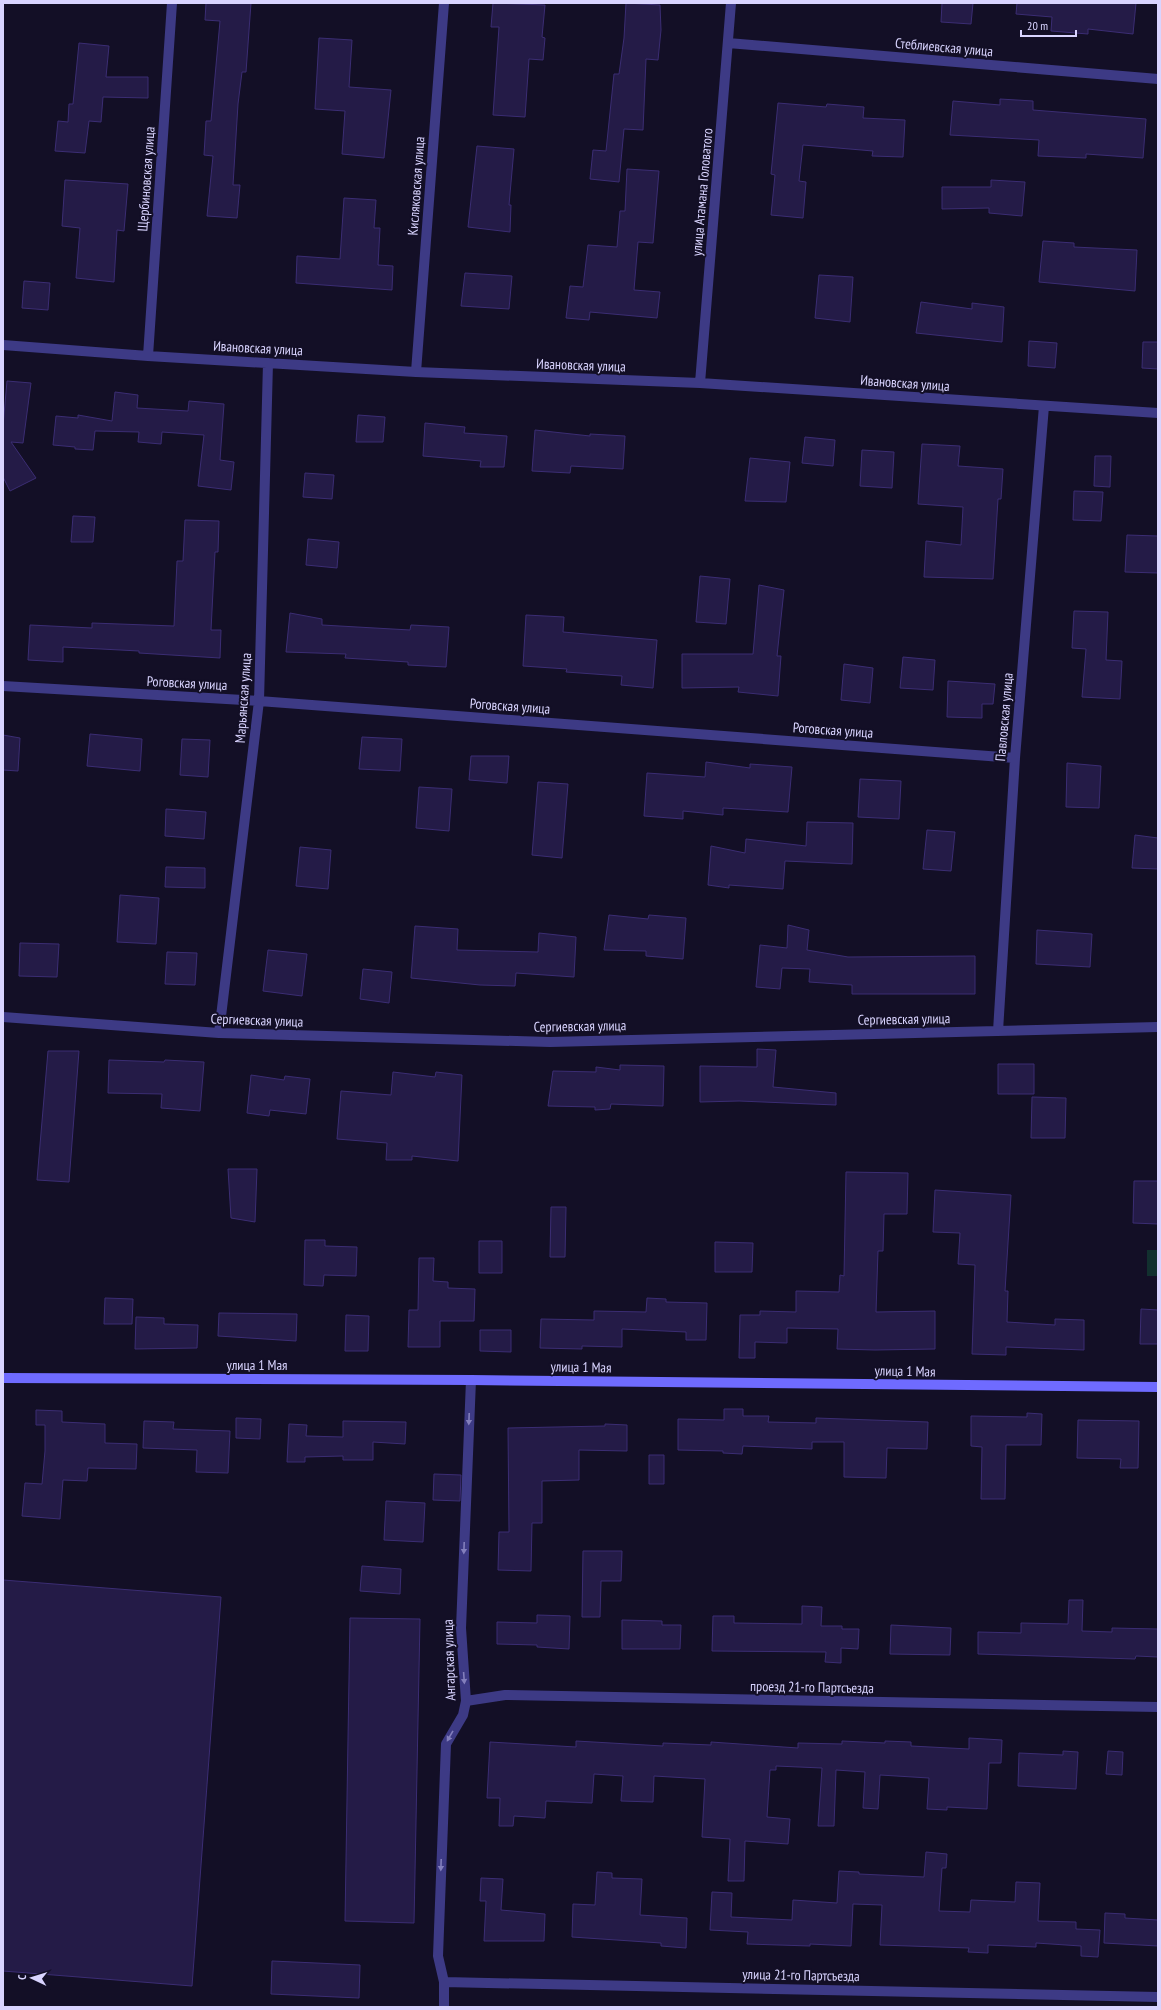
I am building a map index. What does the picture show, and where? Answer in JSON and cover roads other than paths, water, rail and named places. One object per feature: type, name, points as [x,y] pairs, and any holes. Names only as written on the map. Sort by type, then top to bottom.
[{"type":"street","name":"Щербиновская улица","points":[[148,356],[172,3]]},
{"type":"street","name":"Кисляковская улица","points":[[416,372],[444,3]]},
{"type":"street","name":"улица Атамана Головатого","points":[[700,383],[731,3]]},
{"type":"street","name":"Стеблиевская улица","points":[[728,43],[1158,79]]},
{"type":"street","name":"Ивановская улица","points":[[3,345],[148,356],[416,372],[700,383],[1158,413]]},
{"type":"street","name":"Марьянская улица","points":[[219,1033],[259,701],[268,363]]},
{"type":"street","name":"Павловская улица","points":[[998,1031],[1015,758],[1044,406]]},
{"type":"street","name":"Роговская улица","points":[[3,686],[259,701],[1015,758]]},
{"type":"street","name":"Сергиевская улица","points":[[3,1018],[219,1033],[550,1042],[1158,1027]]},
{"type":"street","name":"улица 1 Мая","points":[[3,1378],[471,1380],[1158,1387]]},
{"type":"street","name":"Ангарская улица","points":[[444,2007],[444,1982],[438,1956],[446,1744],[463,1715],[466,1701],[461,1628],[471,1380]]},
{"type":"street","name":"проезд 21-го Партсъезда","points":[[466,1701],[506,1695],[1158,1707]]},
{"type":"street","name":"улица 21-го Партсъезда","points":[[444,1982],[1158,1997]]}]
